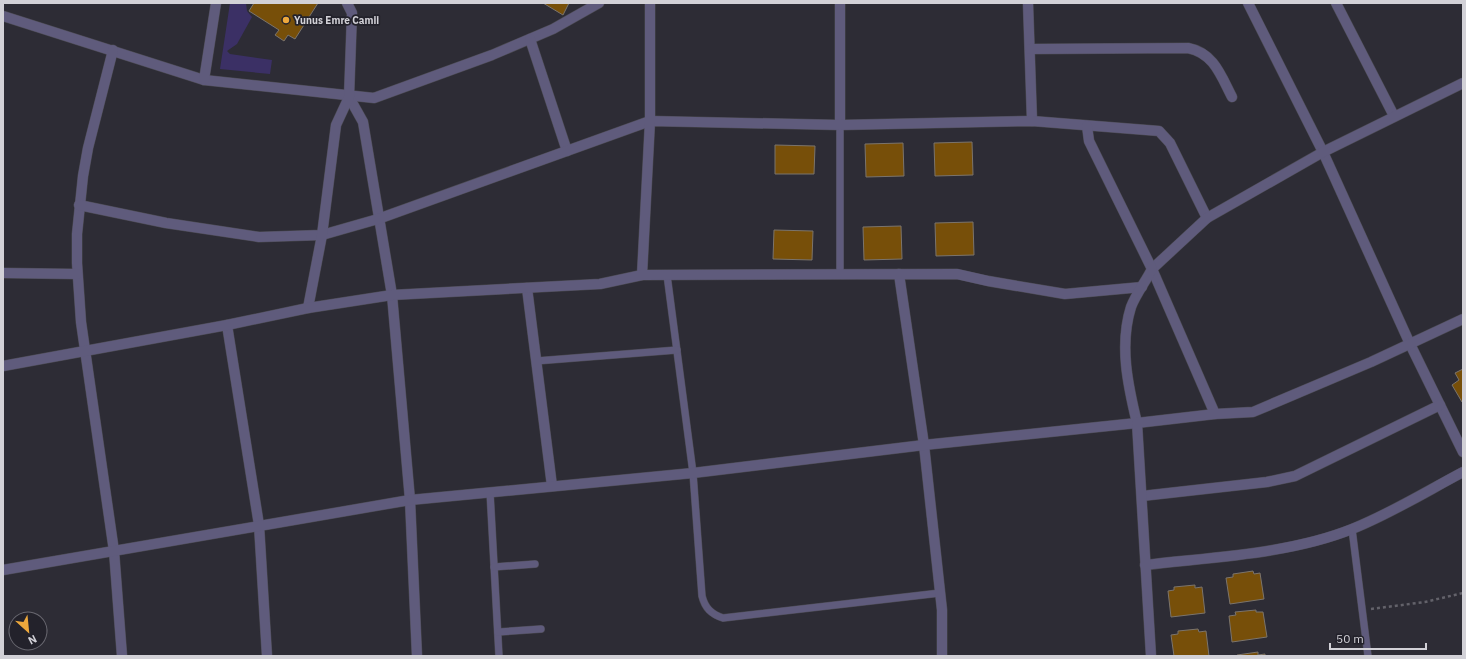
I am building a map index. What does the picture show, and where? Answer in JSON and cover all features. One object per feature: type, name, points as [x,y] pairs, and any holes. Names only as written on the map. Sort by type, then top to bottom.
[{"type":"street","points":[[204,80],[216,3]]},
{"type":"street","points":[[308,308],[322,235],[336,125],[349,97],[352,13],[347,3]]},
{"type":"street","points":[[3,16],[204,80],[349,97],[374,98],[492,55],[530,39],[553,29],[599,3]]},
{"type":"street","points":[[642,275],[650,120],[650,3]]},
{"type":"street","points":[[840,3],[840,125]]},
{"type":"street","points":[[1028,3],[1032,121]]},
{"type":"street","points":[[1248,3],[1323,152],[1410,344],[1463,452]]},
{"type":"street","points":[[1336,3],[1394,116]]},
{"type":"street","points":[[530,39],[567,151]]},
{"type":"street","points":[[1030,49],[1188,48],[1197,50],[1212,61],[1232,97]]},
{"type":"street","points":[[113,50],[88,148],[80,205],[77,274],[85,351],[114,551],[122,656]]},
{"type":"street","points":[[1151,656],[1137,423],[1129,389],[1125,341],[1131,307],[1152,269],[1207,218],[1323,152],[1463,83]]},
{"type":"street","points":[[349,97],[363,122],[378,219],[392,295],[410,500],[417,656]]},
{"type":"street","points":[[80,205],[166,223],[259,237],[322,235],[378,219],[650,120],[840,125],[1032,121],[1159,131],[1170,143],[1207,218]]},
{"type":"street","points":[[1087,126],[1089,141],[1152,269],[1215,414]]},
{"type":"street","points":[[3,274],[77,274]]},
{"type":"street","points":[[899,274],[924,445],[942,610],[942,656]]},
{"type":"street","points":[[3,366],[227,325],[308,308],[392,295],[600,284],[642,275],[957,274],[988,281],[1065,294],[1142,287]]},
{"type":"street","points":[[527,288],[552,486]]},
{"type":"street","points":[[3,570],[410,500],[693,473],[924,445],[1215,414],[1253,412],[1410,344],[1463,319]]},
{"type":"street","points":[[227,325],[259,525],[267,656]]},
{"type":"street","points":[[1142,496],[1267,482],[1294,476],[1440,405]]},
{"type":"street","points":[[1145,566],[1286,548],[1309,543],[1352,529],[1463,472]]},
{"type":"lane","points":[[840,125],[840,274]]},
{"type":"lane","points":[[667,275],[693,473],[702,596],[707,608],[716,616],[723,618],[940,593]]},
{"type":"lane","points":[[536,361],[677,350]]},
{"type":"lane","points":[[490,492],[499,656]]},
{"type":"lane","points":[[1352,529],[1368,656]]},
{"type":"lane","points":[[494,567],[535,564]]},
{"type":"lane","points":[[498,632],[541,629]]},
{"type":"path","points":[[1363,610],[1425,602],[1463,593]]},
{"type":"shaded area","points":[[230,3],[246,3],[247,11],[252,17],[237,44],[227,51],[230,54],[272,60],[270,74],[220,69]]},
{"type":"building","name":"Yunus Emre Camii","points":[[254,3],[318,3],[295,39],[288,35],[284,41],[275,35],[279,30],[249,11]]},
{"type":"building","points":[[543,3],[569,3],[563,15]]},
{"type":"building","points":[[972,142],[973,175],[935,176],[934,143]]},
{"type":"building","points":[[903,143],[904,176],[866,177],[865,144]]},
{"type":"building","points":[[775,145],[815,146],[814,174],[775,174]]},
{"type":"building","points":[[973,222],[974,255],[936,256],[935,223]]},
{"type":"building","points":[[901,226],[902,259],[864,260],[863,227]]},
{"type":"building","points":[[774,230],[813,231],[812,260],[773,259]]},
{"type":"building","points":[[1463,369],[1462,402],[1452,385],[1459,380],[1455,373]]},
{"type":"building","points":[[1253,571],[1254,574],[1260,573],[1264,599],[1230,604],[1226,578],[1233,577],[1233,574]]},
{"type":"building","points":[[1195,585],[1195,588],[1202,587],[1205,613],[1171,617],[1168,591],[1174,590],[1174,587]]},
{"type":"building","points":[[1256,610],[1256,612],[1263,612],[1267,637],[1232,642],[1229,616],[1236,615],[1235,612]]},
{"type":"building","points":[[1198,629],[1199,632],[1206,631],[1209,656],[1174,656],[1171,635],[1178,634],[1178,631]]},
{"type":"building","points":[[1258,652],[1258,655],[1265,654],[1265,656],[1237,656],[1237,655]]},
{"type":"place","name":"Yunus Emre Camii","points":[[286,20]]}]
